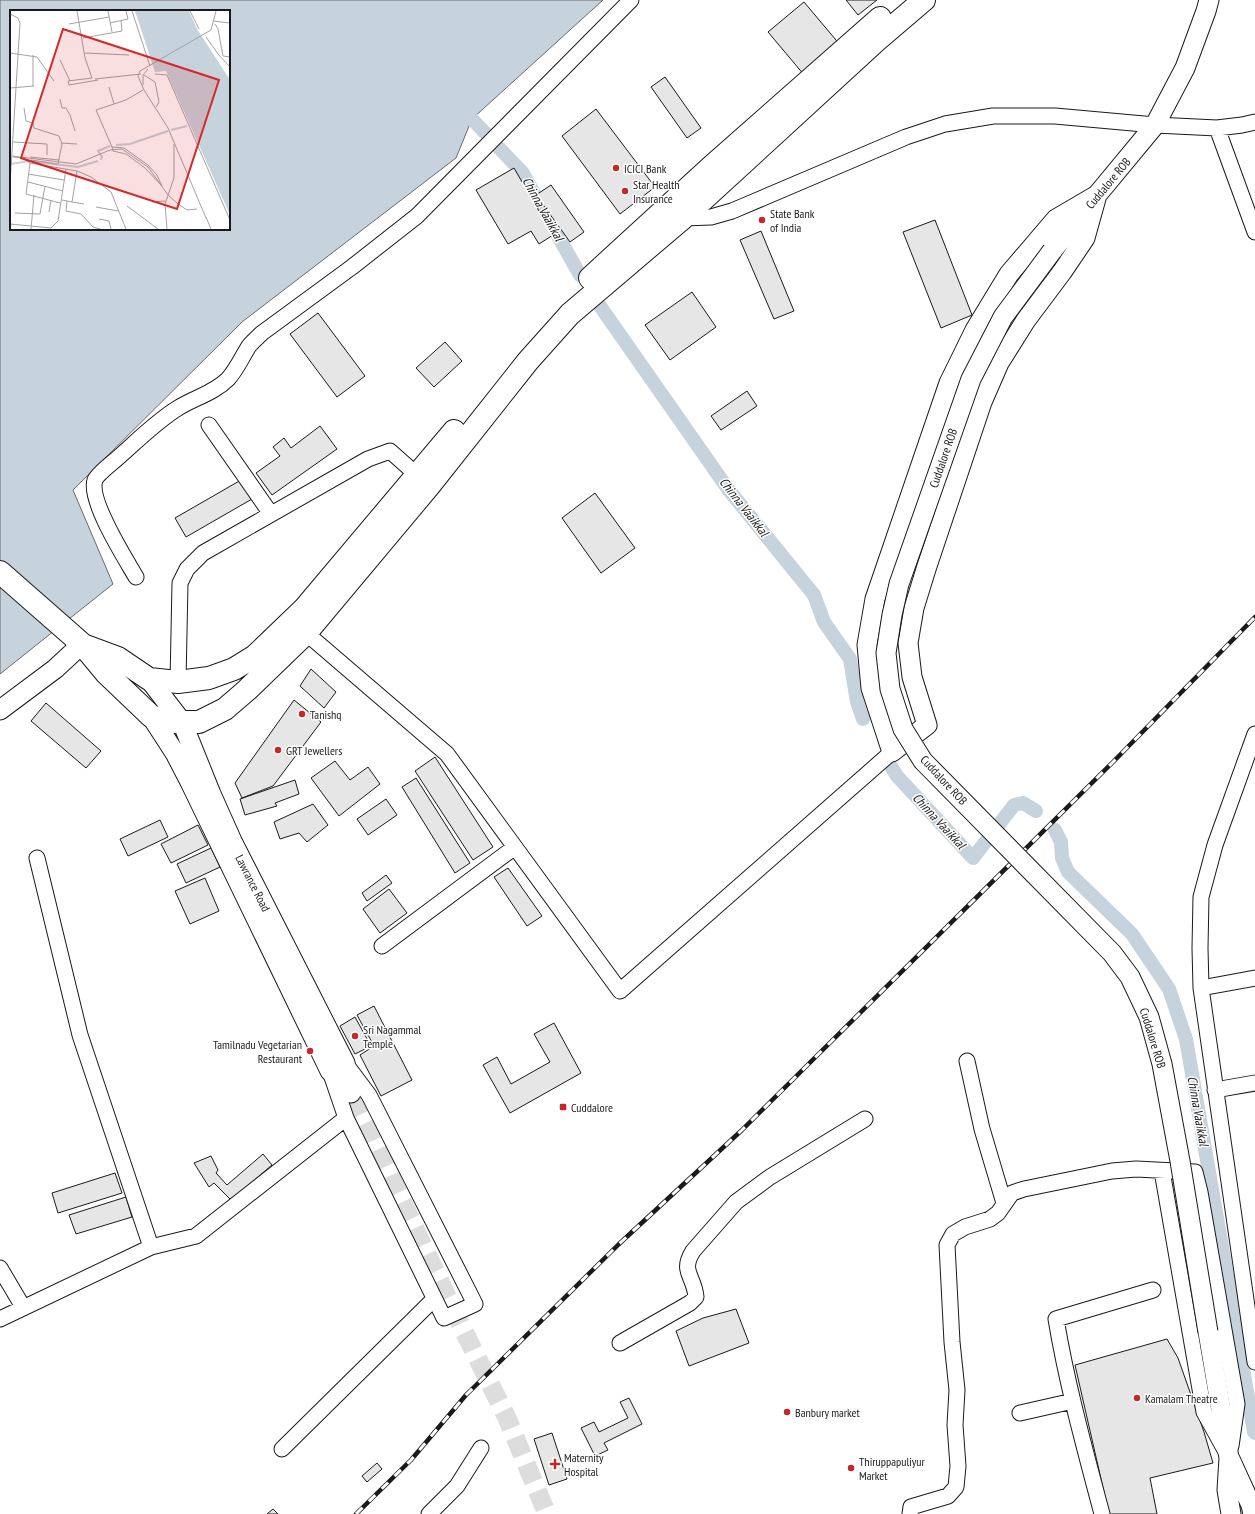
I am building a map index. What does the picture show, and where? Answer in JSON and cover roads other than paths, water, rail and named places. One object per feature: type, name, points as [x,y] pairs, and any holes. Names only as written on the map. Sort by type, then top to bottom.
[{"type":"highway","points":[[74,637],[118,658],[150,679],[178,682],[209,678],[234,670],[256,656],[304,610],[519,353],[567,300],[718,160],[847,46],[902,0]]},
{"type":"highway","points":[[0,572],[74,637],[106,674],[151,716],[171,722],[199,722],[225,709],[306,633],[428,486],[528,361],[570,314],[683,218],[870,46],[924,0]]},
{"type":"main road","name":"Cuddalore ROB","points":[[1209,0],[1185,68],[1156,125],[1052,251],[1003,317],[971,379],[899,584],[886,653],[890,689],[903,728],[923,761],[1112,953],[1130,977],[1149,1017],[1162,1064],[1180,1161],[1229,1458],[1227,1490],[1231,1514]]},
{"type":"main road","points":[[1097,195],[1085,238],[1026,320],[1000,363],[982,402],[914,608],[908,643],[912,677],[927,725],[892,752],[871,688],[867,645],[875,599],[949,383],[975,330],[1009,274],[1056,219],[1097,195]]},
{"type":"main road","points":[[0,710],[55,669],[74,637]]},
{"type":"main road","name":"Lawrance Road","points":[[150,679],[182,722],[232,841],[351,1094]]},
{"type":"main road","name":"Lawrance Road","points":[[151,716],[175,753],[338,1067]]},
{"type":"main road","name":"Cuddalore ROB","points":[[1229,1458],[1253,1505]]},
{"type":"street","points":[[136,578],[97,503],[94,492],[96,480],[106,469],[161,420],[178,408],[214,390],[227,380],[239,365],[250,345],[262,333],[352,267],[417,216],[631,0]]},
{"type":"street","points":[[683,218],[711,217],[732,211],[906,137],[945,124],[993,116],[1055,116],[1156,125],[1217,128],[1255,122]]},
{"type":"street","points":[[1217,128],[1255,232]]},
{"type":"street","points":[[209,426],[271,514]]},
{"type":"street","points":[[178,682],[180,583],[187,568],[203,553],[368,459],[390,451],[417,475]]},
{"type":"street","points":[[306,633],[447,754],[620,991],[892,752]]},
{"type":"street","points":[[1255,734],[1215,846],[1201,897],[1200,948],[1201,988],[1255,1362]]},
{"type":"street","points":[[382,946],[515,847]]},
{"type":"street","points":[[37,858],[80,1035],[150,1247]]},
{"type":"street","points":[[1201,988],[1255,978]]},
{"type":"street","points":[[967,1060],[982,1129],[1004,1203]]},
{"type":"street","points":[[338,1067],[369,1095],[475,1304],[444,1318],[346,1118],[338,1067]]},
{"type":"street","points":[[1215,1090],[1255,1083]]},
{"type":"street","points":[[0,1318],[150,1247],[196,1236],[346,1118]]},
{"type":"street","points":[[620,1343],[690,1303],[696,1297],[695,1286],[687,1270],[687,1260],[693,1251],[736,1202],[770,1177],[865,1119]]},
{"type":"street","points":[[910,1514],[911,1506],[948,1496],[956,1487],[958,1466],[955,1425],[957,1390],[952,1342],[947,1245],[953,1234],[965,1227],[990,1219],[998,1213],[1012,1193],[1024,1189],[1112,1171],[1136,1169],[1194,1172],[1200,1192],[1237,1404],[1229,1458]]},
{"type":"street","points":[[1162,1171],[1204,1412],[1229,1458]]},
{"type":"street","points":[[0,1268],[23,1307]]},
{"type":"street","points":[[1102,1514],[1073,1401],[1056,1319],[1153,1290]]},
{"type":"street","points":[[282,1449],[434,1300]]},
{"type":"street","points":[[1020,1413],[1073,1401]]},
{"type":"street","points":[[429,1514],[457,1486],[481,1448]]},
{"type":"waterway","name":"Chinna Vaaikkal","points":[[472,119],[488,136]]},
{"type":"waterway","name":"Chinna Vaaikkal","points":[[499,148],[522,172],[580,275]]},
{"type":"waterway","name":"Chinna Vaaikkal","points":[[600,306],[728,489],[814,595],[824,622],[850,659],[857,702],[863,719]]},
{"type":"waterway","name":"Chinna Vaaikkal","points":[[892,768],[897,776],[973,858],[1014,805],[1023,803],[1036,811]]},
{"type":"waterway","name":"Chinna Vaaikkal","points":[[1055,830],[1061,842],[1062,858],[1068,872],[1132,934],[1169,989],[1186,1039],[1255,1433]]},
{"type":"tunnel","points":[[353,1097],[450,1303],[507,1418],[547,1514]]},
{"type":"railway","points":[[356,1514],[411,1460],[466,1395],[619,1244],[742,1130],[1112,763],[1255,617]]},
{"type":"place","name":"ICICI Bank","points":[[616,168]]},
{"type":"place","name":"Star Health Insurance","points":[[625,191]]},
{"type":"place","name":"State Bank of India","points":[[762,220]]},
{"type":"place","name":"Tanishq","points":[[302,714]]},
{"type":"place","name":"GRT Jewellers","points":[[278,750]]},
{"type":"place","name":"Sri Nagammal Temple","points":[[355,1036]]},
{"type":"place","name":"Tamilnadu Vegetarian Restaurant","points":[[310,1051]]},
{"type":"place","name":"Cuddalore","points":[[563,1107]]},
{"type":"place","name":"Kamalam Theatre","points":[[1137,1398]]},
{"type":"place","name":"Banbury market","points":[[787,1412]]},
{"type":"place","name":"Maternity Hospital","points":[[555,1464]]},
{"type":"place","name":"Thiruppapuliyur Market","points":[[851,1468]]}]
